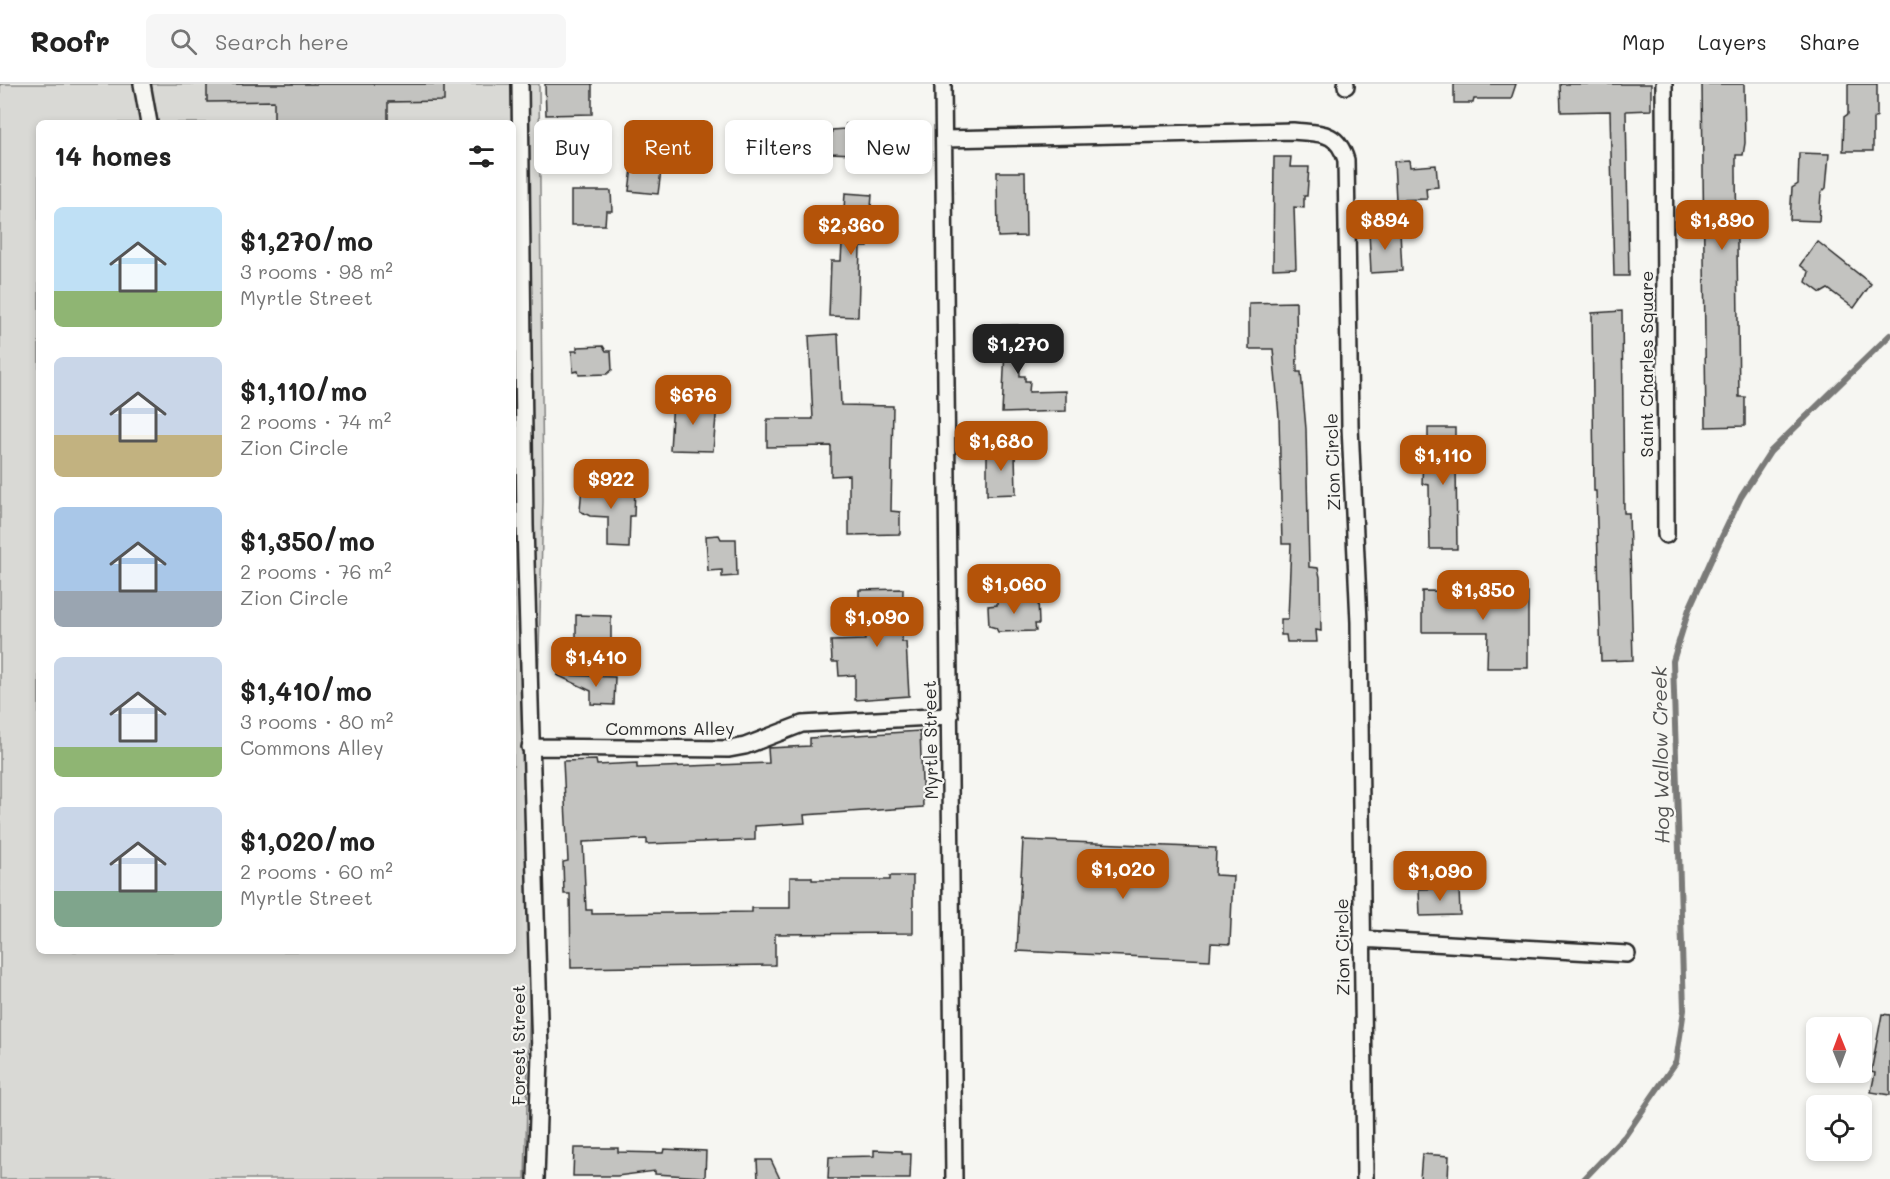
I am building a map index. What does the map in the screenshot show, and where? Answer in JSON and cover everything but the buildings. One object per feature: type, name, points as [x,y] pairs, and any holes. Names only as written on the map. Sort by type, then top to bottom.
[{"type":"street","points":[[142,84],[148,120]]},
{"type":"street","name":"Forest Street","points":[[520,84],[518,442],[540,1054],[536,1179]]},
{"type":"street","name":"Myrtle Street","points":[[943,84],[954,1179]]},
{"type":"street","name":"Saint Charles Square","points":[[1664,84],[1666,535]]},
{"type":"street","name":"Zion Circle","points":[[944,139],[1293,131],[1326,134],[1342,148],[1346,160],[1350,426],[1359,622],[1365,1179]]},
{"type":"street","name":"Commons Alley","points":[[530,747],[729,749],[745,746],[802,724],[950,716]]},
{"type":"street","points":[[1361,939],[1627,954]]},
{"type":"shaded area","points":[[0,84],[539,84],[539,120],[534,120],[534,174],[540,174],[543,501],[525,1179],[0,1179]]},
{"type":"waterway","name":"Hog Wallow Creek","points":[[1584,1179],[1625,1136],[1676,1062],[1684,1010],[1673,661],[1689,609],[1741,497],[1770,452],[1890,335]]}]
